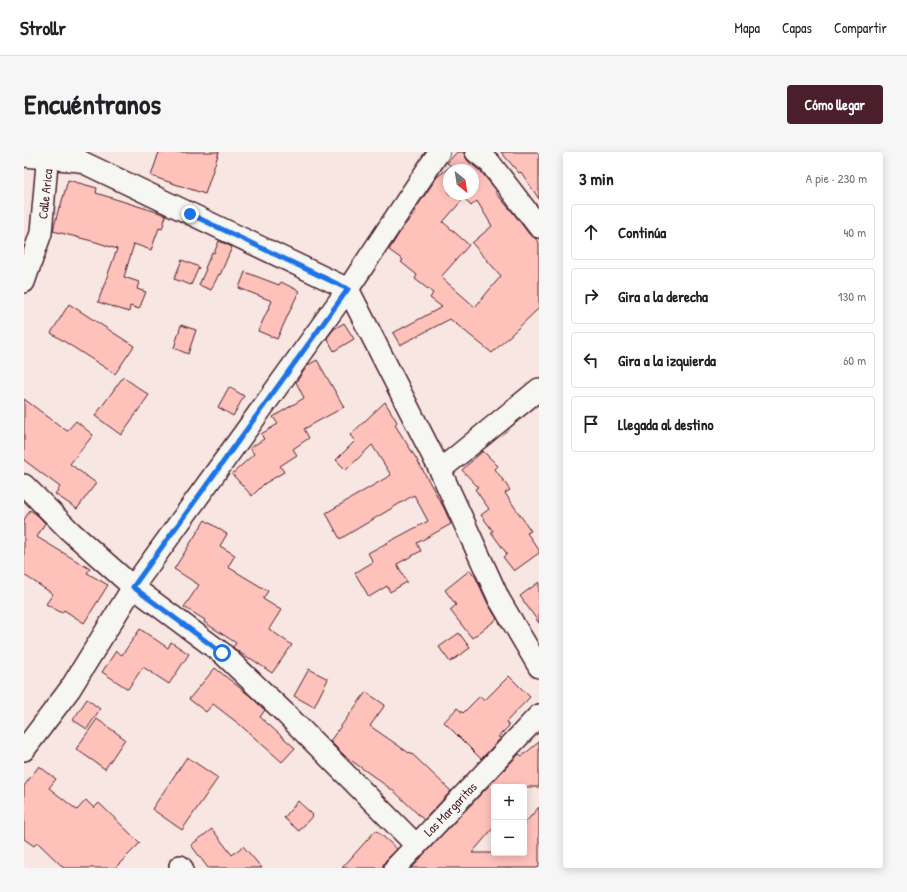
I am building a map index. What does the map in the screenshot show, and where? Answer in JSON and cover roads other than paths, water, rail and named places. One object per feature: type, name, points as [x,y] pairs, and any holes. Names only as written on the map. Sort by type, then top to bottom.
[{"type":"street","points":[[24,750],[70,689],[133,587],[348,289],[439,152]]},
{"type":"street","points":[[476,152],[490,163],[539,227]]},
{"type":"street","points":[[24,156],[48,155],[80,161],[348,289],[440,470],[499,599],[539,667]]},
{"type":"street","name":"Calle Arica","points":[[24,282],[41,233],[48,155]]},
{"type":"street","points":[[440,470],[539,389]]},
{"type":"street","points":[[24,485],[71,532],[133,587],[222,653],[416,845]]},
{"type":"street","name":"Las Margaritas","points":[[395,868],[539,715]]}]
